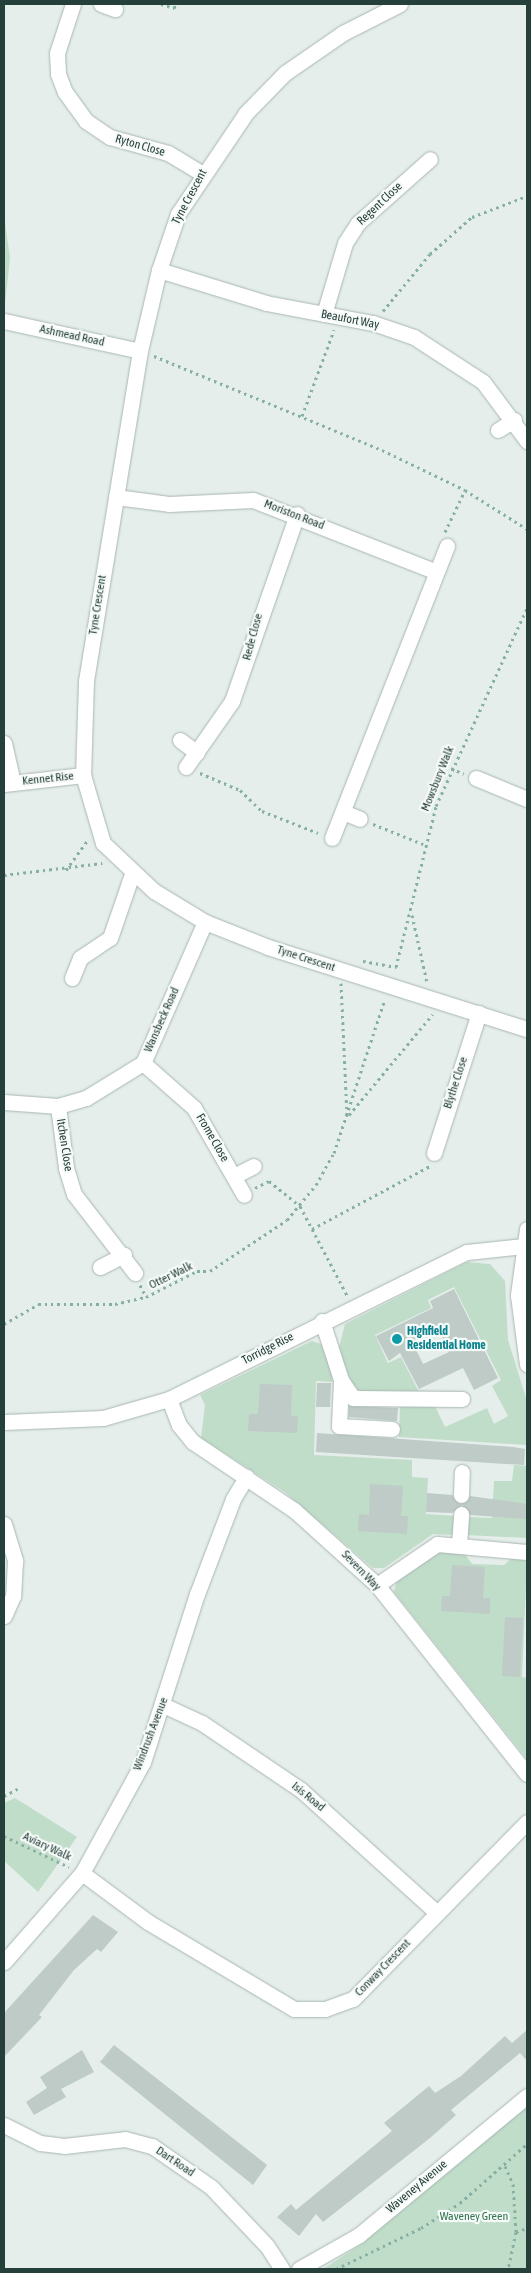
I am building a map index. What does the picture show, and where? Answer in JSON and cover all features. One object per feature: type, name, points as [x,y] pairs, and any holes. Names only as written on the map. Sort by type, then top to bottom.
[{"type":"street","name":"Ryton Close","points":[[74,4],[57,53],[58,74],[65,92],[86,121],[110,137],[168,153],[201,173]]},
{"type":"street","name":"Tyne Crescent","points":[[400,4],[343,33],[285,73],[246,113],[201,173],[178,214],[159,270],[140,350],[86,681],[83,775],[96,828],[132,874],[205,922],[344,972],[436,999],[527,1029]]},
{"type":"street","name":"Regent Close","points":[[324,314],[344,244],[358,222],[430,159]]},
{"type":"street","name":"Beaufort Way","points":[[159,270],[266,303],[373,323],[414,337],[451,357],[483,382],[514,420],[527,441]]},
{"type":"street","name":"Ashmead Road","points":[[4,321],[140,350]]},
{"type":"street","points":[[498,430],[514,420]]},
{"type":"street","name":"Moriston Road","points":[[116,497],[169,504],[253,500],[297,514],[434,571]]},
{"type":"street","name":"Rede Close","points":[[186,767],[232,701],[297,514]]},
{"type":"street","points":[[332,838],[434,571],[446,546]]},
{"type":"street","points":[[180,740],[197,753]]},
{"type":"street","name":"Kennet Rise","points":[[4,743],[8,783],[83,775]]},
{"type":"street","points":[[476,778],[527,799]]},
{"type":"street","points":[[343,812],[360,819]]},
{"type":"street","points":[[72,978],[80,958],[110,938],[132,874]]},
{"type":"street","name":"Wansbeck Road","points":[[4,1102],[58,1106],[86,1098],[143,1063],[205,922]]},
{"type":"street","name":"Blythe Close","points":[[434,1153],[479,1013]]},
{"type":"street","name":"Frome Close","points":[[143,1063],[194,1108],[244,1195]]},
{"type":"street","name":"Itchen Close","points":[[58,1106],[66,1168],[74,1194],[86,1214],[124,1255],[135,1273]]},
{"type":"street","name":"Frome Close","points":[[234,1176],[254,1166]]},
{"type":"street","points":[[527,1229],[518,1295],[527,1364]]},
{"type":"street","name":"Torridge Rise","points":[[4,1422],[103,1418],[169,1399],[352,1305],[467,1252],[524,1246]]},
{"type":"street","points":[[100,1267],[124,1255]]},
{"type":"street","points":[[322,1321],[341,1380],[353,1398],[462,1399]]},
{"type":"street","points":[[341,1380],[339,1426],[392,1429]]},
{"type":"street","name":"Severn Way","points":[[169,1399],[179,1426],[193,1442],[294,1510],[377,1585],[527,1774]]},
{"type":"street","points":[[461,1496],[462,1472]]},
{"type":"street","name":"Windrush Avenue","points":[[4,1962],[82,1873],[143,1762],[163,1705],[197,1594],[233,1499],[246,1477]]},
{"type":"street","points":[[459,1545],[461,1514]]},
{"type":"street","points":[[4,1524],[15,1561],[13,1596],[4,1616]]},
{"type":"street","points":[[377,1585],[437,1544],[527,1552]]},
{"type":"street","name":"Isis Road","points":[[163,1705],[202,1723],[301,1790],[437,1913]]},
{"type":"street","name":"Conway Crescent","points":[[82,1873],[148,1922],[294,2008],[325,2008],[353,1999],[527,1822]]},
{"type":"street","name":"Waveney Avenue","points":[[299,2269],[359,2235],[527,2096]]},
{"type":"street","name":"Dart Road","points":[[4,2125],[40,2144],[64,2146],[125,2140],[152,2146],[211,2187],[267,2246],[282,2269]]},
{"type":"path","points":[[161,4],[174,8],[176,4]]},
{"type":"path","points":[[373,323],[430,254],[472,218],[527,196]]},
{"type":"path","points":[[302,416],[339,317]]},
{"type":"path","points":[[140,350],[302,416],[465,490],[527,529]]},
{"type":"path","points":[[446,546],[444,534],[465,490]]},
{"type":"path","name":"Mowsbury Walk","points":[[368,958],[396,967],[412,914],[413,883],[423,844],[451,768],[527,608]]},
{"type":"path","points":[[186,767],[240,790],[262,811],[332,838]]},
{"type":"path","points":[[360,819],[423,844]]},
{"type":"path","points":[[66,871],[96,828]]},
{"type":"path","points":[[4,875],[66,871],[92,866]]},
{"type":"path","points":[[347,1117],[436,999],[412,914]]},
{"type":"path","points":[[344,972],[339,990],[347,1117]]},
{"type":"path","name":"Otter Walk","points":[[4,1324],[38,1304],[115,1304],[146,1298],[197,1271],[210,1271],[264,1238],[300,1206],[334,1152],[384,1002]]},
{"type":"path","points":[[312,1229],[428,1170],[434,1153]]},
{"type":"path","points":[[244,1195],[268,1181],[300,1206],[352,1305]]},
{"type":"path","points":[[4,1796],[20,1788]]},
{"type":"path","name":"Aviary Walk","points":[[4,1836],[82,1873]]},
{"type":"path","points":[[336,2269],[421,2228],[505,2166],[527,2144]]},
{"type":"path","points":[[505,2166],[513,2184],[516,2232],[508,2269]]},
{"type":"path","points":[[516,2232],[527,2228]]},
{"type":"green space","points":[[4,216],[10,258],[4,313]]},
{"type":"green space","points":[[467,1262],[490,1264],[505,1281],[508,1340],[527,1401],[527,1445],[399,1437],[400,1406],[433,1402],[445,1427],[487,1408],[494,1424],[508,1416],[492,1386],[501,1380],[454,1287],[428,1300],[431,1308],[375,1335],[388,1363],[401,1357],[419,1392],[364,1392],[353,1388],[339,1348],[345,1324]]},
{"type":"green space","points":[[312,1341],[321,1344],[333,1370],[332,1382],[316,1381],[314,1455],[412,1460],[412,1477],[428,1478],[426,1514],[456,1516],[454,1535],[433,1534],[384,1568],[373,1568],[286,1493],[201,1438],[205,1405],[200,1395]]},
{"type":"green space","points":[[514,1465],[527,1466],[527,1538],[466,1535],[467,1517],[492,1518],[494,1481],[512,1481]]},
{"type":"green space","points":[[438,1551],[464,1553],[472,1564],[504,1565],[516,1555],[522,1555],[527,1563],[522,1677],[527,1678],[527,1759],[394,1592],[398,1574]]},
{"type":"green space","points":[[15,1798],[77,1837],[38,1892],[4,1861],[4,1803]]},
{"type":"green space","name":"Waveney Green","points":[[527,2103],[527,2269],[323,2269],[363,2243]]},
{"type":"building","name":"Highfield Residential Home","points":[[454,1289],[498,1378],[474,1390],[463,1368],[419,1389],[400,1353],[389,1361],[376,1336],[433,1308],[430,1301]],"holes":[[[438,1329],[449,1352],[423,1364],[412,1341]]]},
{"type":"building","points":[[317,1383],[331,1383],[330,1407],[316,1407]]},
{"type":"building","points":[[260,1384],[292,1385],[291,1416],[298,1416],[297,1433],[248,1431],[249,1414],[258,1414]]},
{"type":"building","points":[[349,1406],[398,1408],[397,1421],[349,1417]]},
{"type":"building","points":[[317,1433],[513,1447],[525,1449],[524,1465],[316,1452]]},
{"type":"building","points":[[370,1484],[403,1486],[401,1516],[408,1516],[407,1534],[358,1531],[359,1514],[369,1515]]},
{"type":"building","points":[[427,1493],[452,1495],[460,1504],[470,1496],[527,1504],[527,1519],[470,1515],[462,1505],[452,1513],[426,1512]]},
{"type":"building","points":[[452,1565],[485,1567],[483,1598],[490,1598],[490,1614],[441,1611],[442,1596],[450,1596]]},
{"type":"building","points":[[505,1617],[523,1618],[520,1677],[502,1676]]},
{"type":"building","points":[[93,1915],[118,1932],[101,1952],[97,1949],[74,1970],[39,2015],[42,2017],[4,2057],[4,2013]]},
{"type":"building","points":[[527,2030],[527,2061],[520,2053],[451,2110],[456,2115],[430,2138],[323,2222],[316,2214],[299,2236],[277,2217],[291,2204],[296,2210],[392,2131],[384,2123],[429,2086],[435,2093],[461,2076],[505,2036],[512,2043]]},
{"type":"building","points":[[114,2045],[267,2165],[253,2185],[100,2062]]},
{"type":"building","points":[[82,2050],[94,2072],[61,2089],[66,2097],[34,2115],[26,2102],[47,2088],[40,2077]]},
{"type":"place","name":"Highfield Residential Home","points":[[397,1339]]}]
